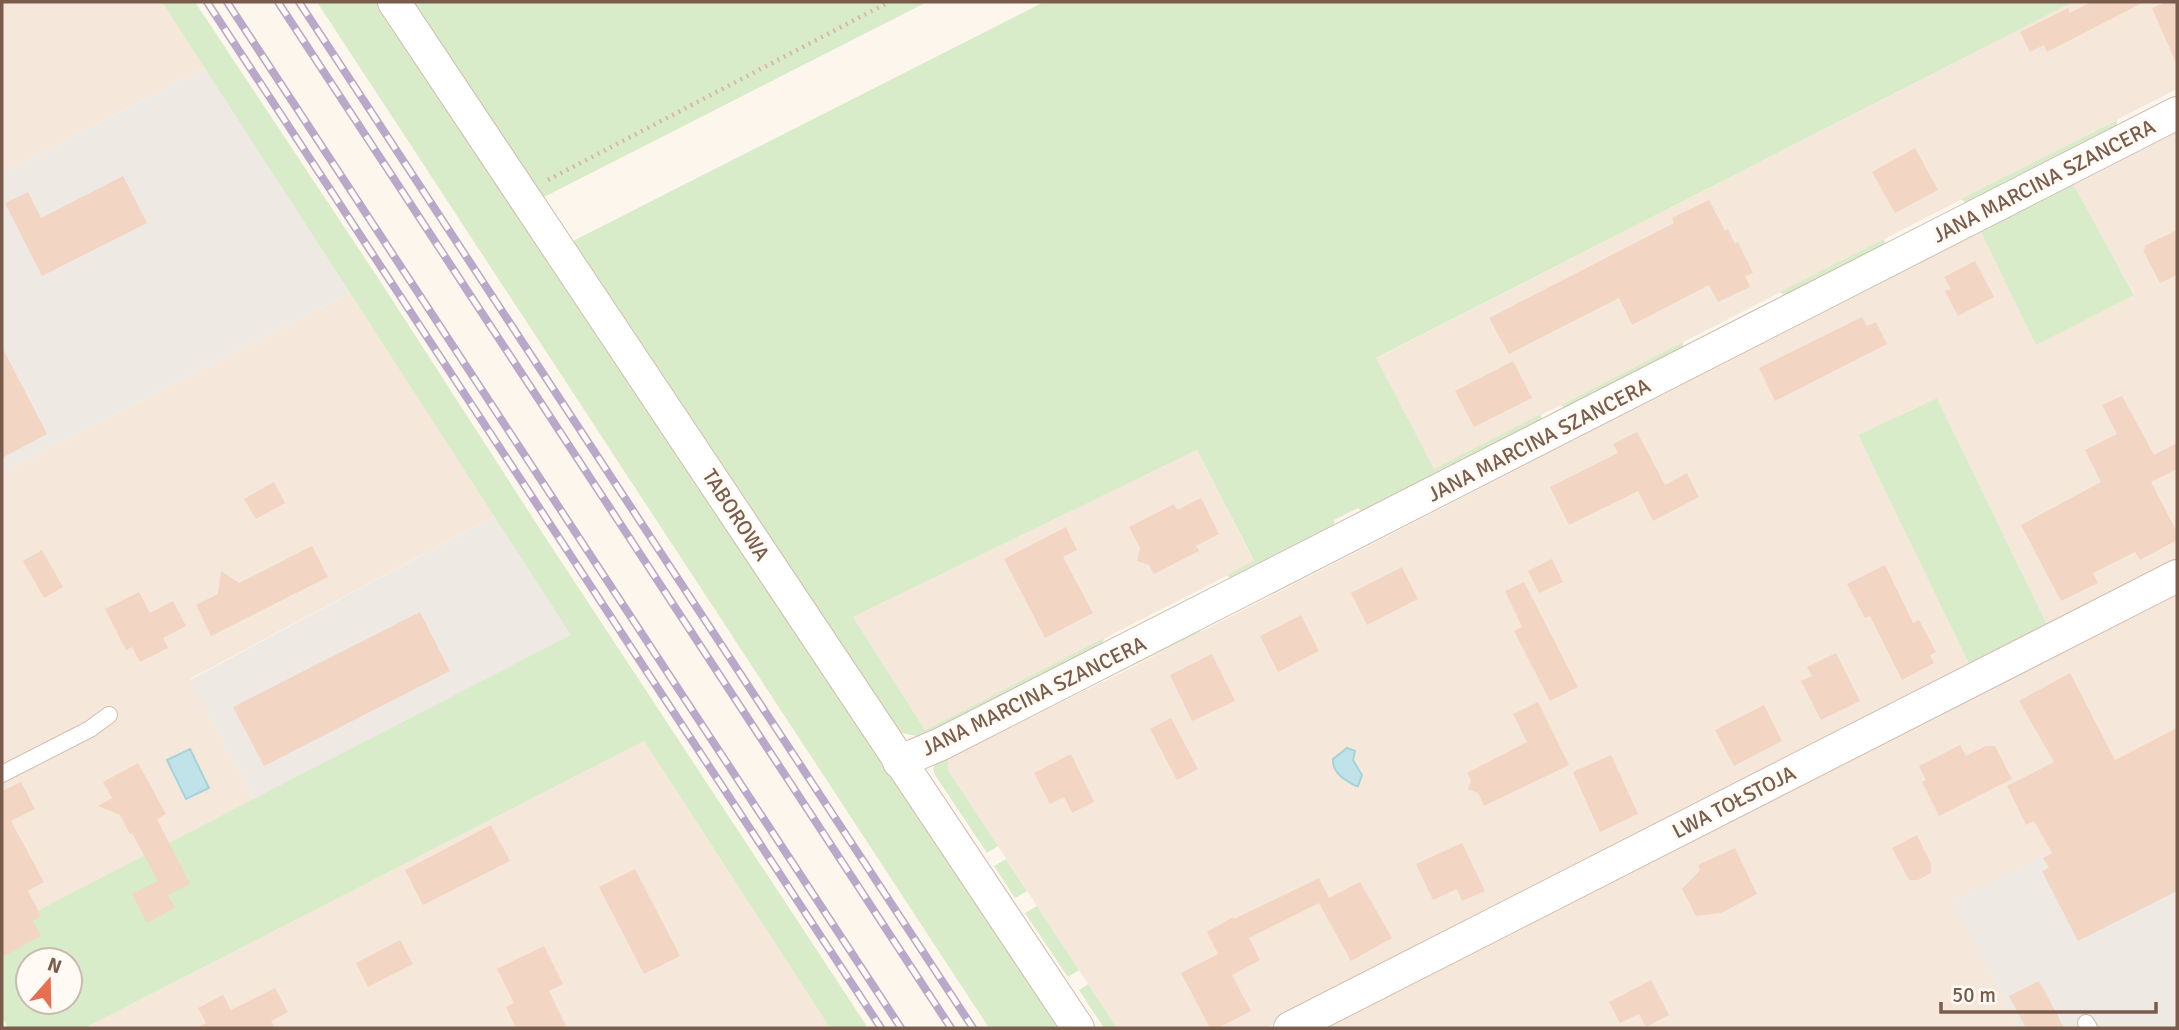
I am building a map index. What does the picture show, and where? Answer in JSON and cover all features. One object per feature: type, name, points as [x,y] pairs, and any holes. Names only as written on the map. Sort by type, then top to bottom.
[{"type":"street","name":"TABOROWA","points":[[394,2],[1078,1028]]},
{"type":"street","name":"JANA MARCINA SZANCERA","points":[[899,762],[942,744],[2177,113]]},
{"type":"street","name":"LWA TOŁSTOJA","points":[[1290,1028],[2177,576]]},
{"type":"lane","points":[[2,774],[90,729],[109,715]]},
{"type":"path","points":[[523,193],[889,2]]},
{"type":"shaded area","points":[[2,2],[162,2],[205,68],[2,173]]},
{"type":"shaded area","points":[[2073,2],[2177,2],[2177,89],[1434,470],[1375,359]]},
{"type":"shaded area","points":[[205,68],[350,293],[2,473],[2,173]]},
{"type":"shaded area","points":[[2177,132],[2177,563],[2049,629],[1937,398],[1858,435],[1971,668],[1266,1028],[1117,1028],[948,770],[948,757],[1119,674],[1981,231],[2036,345],[2134,294],[2072,184]]},
{"type":"shaded area","points":[[350,293],[495,516],[190,679],[254,799],[2,929],[2,473]]},
{"type":"shaded area","points":[[1197,450],[1254,562],[925,730],[853,617]]},
{"type":"shaded area","points":[[495,516],[572,635],[254,799],[190,680]]},
{"type":"shaded area","points":[[2177,588],[2177,787],[1953,902],[2020,1028],[1321,1028]]},
{"type":"shaded area","points":[[644,741],[830,1028],[85,1028]]},
{"type":"shaded area","points":[[2177,787],[2177,1028],[2020,1028],[1952,902]]},
{"type":"green space","points":[[162,2],[195,2],[868,1028],[830,1028],[644,741],[85,1028],[8,1028],[2,1017],[2,929],[571,635]]},
{"type":"green space","points":[[317,2],[383,2],[1066,1028],[989,1028]]},
{"type":"green space","points":[[405,2],[927,2],[540,199]]},
{"type":"green space","points":[[1044,2],[2073,2],[1376,358],[1434,469],[1541,414],[1542,426],[1366,516],[1358,508],[1334,520],[1334,532],[1234,582],[1227,575],[1254,561],[1197,450],[853,617],[925,730],[1104,638],[1101,650],[932,735],[917,736],[896,732],[569,243]]},
{"type":"green space","points":[[2117,120],[2117,130],[1969,206],[1961,199]]},
{"type":"green space","points":[[2121,152],[2127,157],[2073,184],[2134,295],[2036,345],[1981,232],[1936,254],[1936,246]]},
{"type":"green space","points":[[1884,239],[1886,249],[1788,298],[1780,292]]},
{"type":"green space","points":[[1683,342],[1682,354],[1569,412],[1561,405]]},
{"type":"green space","points":[[1937,398],[2049,629],[1971,668],[1858,435]]},
{"type":"green space","points":[[1194,625],[1201,632],[948,757],[948,770],[998,846],[987,853],[935,775],[933,769],[936,761]]},
{"type":"green space","points":[[1006,859],[1027,891],[1015,898],[994,866]]},
{"type":"green space","points":[[1037,906],[1079,970],[1068,977],[1025,913]]},
{"type":"green space","points":[[1088,984],[1117,1028],[1104,1028],[1079,990]]},
{"type":"water","points":[[1347,748],[1355,751],[1353,760],[1362,775],[1358,786],[1340,776],[1333,764],[1333,759]]},
{"type":"water","points":[[190,749],[209,788],[186,799],[167,760]]},
{"type":"building","points":[[2091,2],[2144,2],[2047,52],[2044,45],[2030,52],[2020,32],[2068,8],[2070,13]]},
{"type":"building","points":[[2167,2],[2177,2],[2177,65],[2152,8]]},
{"type":"building","points":[[1915,148],[1938,190],[1895,213],[1872,172]]},
{"type":"building","points":[[123,176],[147,223],[42,276],[5,203],[28,192],[41,218]]},
{"type":"building","points":[[1709,200],[1725,231],[1728,229],[1735,244],[1738,242],[1753,273],[1745,276],[1750,287],[1718,302],[1709,285],[1632,325],[1619,298],[1509,354],[1489,318],[1674,223],[1672,218]]},
{"type":"building","points":[[2177,230],[2177,275],[2160,283],[2143,250],[2146,249],[2144,246]]},
{"type":"building","points":[[1975,261],[1994,297],[1958,316],[1945,291],[1951,289],[1944,277]]},
{"type":"building","points":[[1862,317],[1867,326],[1876,322],[1887,344],[1775,401],[1759,368]]},
{"type":"building","points":[[2,347],[47,434],[2,458]]},
{"type":"building","points":[[1513,361],[1532,398],[1474,427],[1455,391]]},
{"type":"building","points":[[2122,396],[2154,455],[2177,443],[2177,469],[2151,482],[2177,532],[2177,540],[2140,560],[2135,552],[2093,573],[2098,583],[2061,601],[2021,525],[2101,482],[2085,450],[2117,434],[2102,405]]},
{"type":"building","points":[[1637,432],[1665,485],[1687,473],[1699,497],[1653,521],[1638,491],[1569,525],[1550,487],[1618,453],[1613,444]]},
{"type":"building","points":[[274,482],[285,503],[256,519],[244,499]]},
{"type":"building","points":[[1201,498],[1219,534],[1196,546],[1199,551],[1154,574],[1149,565],[1137,561],[1140,548],[1129,527],[1174,504],[1177,510]]},
{"type":"building","points":[[1066,527],[1077,550],[1063,557],[1093,613],[1045,638],[1004,559]]},
{"type":"building","points":[[312,546],[328,577],[211,636],[196,605],[218,594],[221,571],[239,583]]},
{"type":"building","points":[[42,550],[63,587],[44,598],[23,561]]},
{"type":"building","points":[[1552,559],[1563,582],[1539,593],[1528,571]]},
{"type":"building","points":[[1885,565],[1913,623],[1919,620],[1936,652],[1930,655],[1934,663],[1902,680],[1870,616],[1865,618],[1847,584]]},
{"type":"building","points":[[1402,567],[1418,599],[1367,625],[1351,593]]},
{"type":"building","points":[[1524,582],[1578,687],[1550,701],[1514,631],[1522,627],[1505,591]]},
{"type":"building","points":[[139,592],[150,613],[173,601],[186,626],[163,638],[168,648],[140,662],[132,647],[126,650],[105,609]]},
{"type":"building","points":[[420,612],[450,671],[264,766],[233,707]]},
{"type":"building","points":[[1301,615],[1319,651],[1278,672],[1260,636]]},
{"type":"building","points":[[1836,653],[1860,701],[1821,720],[1801,681],[1812,676],[1807,667]]},
{"type":"building","points":[[1212,654],[1235,701],[1192,721],[1170,675]]},
{"type":"building","points":[[2070,673],[2115,760],[2177,728],[2177,891],[2078,941],[2042,871],[2049,868],[2043,858],[2052,853],[2034,821],[2026,825],[2007,786],[2054,762],[2019,701]]},
{"type":"building","points":[[1538,702],[1569,765],[1484,806],[1478,793],[1468,789],[1471,780],[1467,773],[1527,742],[1513,714]]},
{"type":"building","points":[[1764,705],[1782,741],[1734,766],[1715,730]]},
{"type":"building","points":[[1171,718],[1198,769],[1177,780],[1150,729]]},
{"type":"building","points":[[1960,745],[1966,756],[1986,746],[1995,746],[2012,779],[1939,816],[1922,782],[1926,780],[1919,766]]},
{"type":"building","points":[[1071,754],[1094,802],[1072,813],[1064,797],[1050,804],[1034,773]]},
{"type":"building","points":[[1611,755],[1638,814],[1600,832],[1573,772]]},
{"type":"building","points":[[138,763],[166,814],[157,819],[190,884],[168,895],[175,908],[147,923],[132,894],[158,881],[120,815],[98,806],[112,798],[103,782]]},
{"type":"building","points":[[21,782],[35,809],[11,821],[44,882],[28,891],[41,916],[33,921],[41,936],[22,946],[14,946],[14,951],[2,957],[2,791]]},
{"type":"building","points":[[491,825],[510,861],[423,905],[405,870]]},
{"type":"building","points":[[1917,835],[1931,864],[1931,873],[1918,880],[1909,880],[1892,848]]},
{"type":"building","points":[[1462,843],[1485,891],[1462,901],[1457,889],[1433,900],[1416,864]]},
{"type":"building","points":[[1735,848],[1757,894],[1721,913],[1696,916],[1682,889],[1700,870],[1698,865]]},
{"type":"building","points":[[635,869],[680,956],[644,974],[599,887]]},
{"type":"building","points":[[1319,878],[1329,898],[1249,938],[1260,960],[1232,975],[1251,1011],[1218,1028],[1210,1028],[1181,973],[1218,954],[1207,932],[1233,917],[1234,919]]},
{"type":"building","points":[[1360,882],[1392,938],[1351,961],[1319,903]]},
{"type":"building","points":[[400,940],[413,964],[368,987],[356,963]]},
{"type":"building","points":[[544,946],[563,984],[549,991],[567,1028],[516,1028],[506,1007],[514,1003],[497,969]]},
{"type":"building","points":[[1651,980],[1669,1015],[1646,1027],[1639,1014],[1620,1023],[1609,1002]]},
{"type":"building","points":[[2039,981],[2064,1028],[2026,1028],[2009,996]]},
{"type":"building","points":[[275,988],[288,1012],[271,1021],[275,1028],[197,1028],[206,1023],[198,1008],[223,995],[231,1010]]},
{"type":"railway","points":[[207,2],[881,1028]]},
{"type":"railway","points":[[227,2],[901,1028]]},
{"type":"railway","points":[[278,2],[951,1028]]},
{"type":"railway","points":[[299,2],[973,1028]]}]
